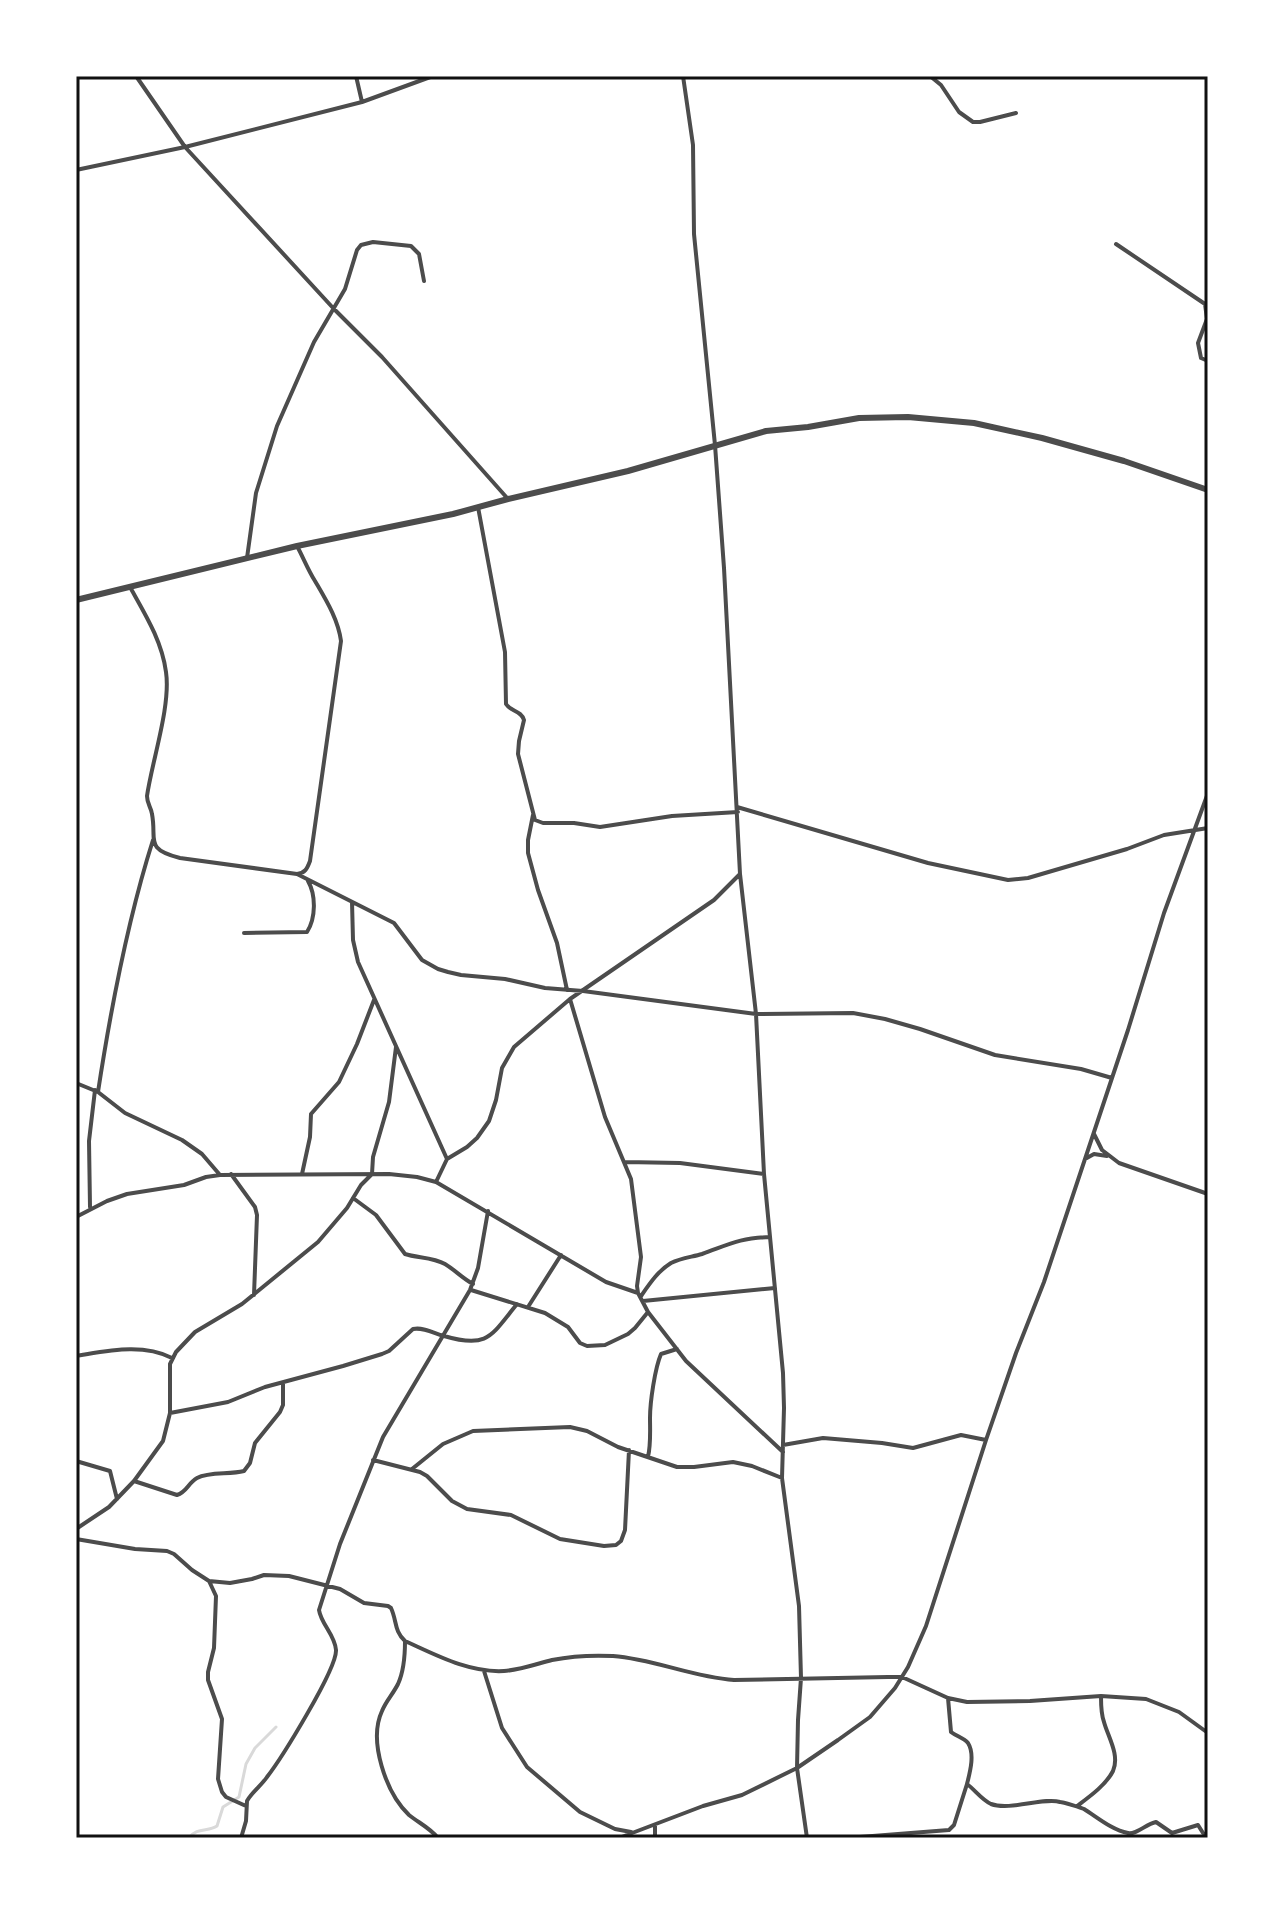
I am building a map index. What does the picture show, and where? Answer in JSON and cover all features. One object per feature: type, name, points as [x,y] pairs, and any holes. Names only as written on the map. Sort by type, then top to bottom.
[{"type":"street","points":[[136,76],[185,147],[382,357],[508,499]]},
{"type":"street","points":[[356,76],[362,102]]},
{"type":"street","points":[[76,170],[185,147],[362,102],[433,76]]},
{"type":"street","points":[[683,76],[693,145],[694,234],[715,445],[740,874],[756,1014],[764,1174],[783,1373],[782,1478],[799,1606],[801,1678],[797,1768],[807,1838]]},
{"type":"street","points":[[930,76],[941,85],[959,112],[973,122],[1016,113]]},
{"type":"street","points":[[247,558],[256,493],[277,426],[314,342],[345,289],[357,250],[361,245],[373,242],[411,246],[419,254],[424,281]]},
{"type":"street","points":[[1116,244],[1205,304],[1207,319],[1198,343],[1201,358],[1208,361]]},
{"type":"street","points":[[76,600],[297,546],[453,514],[628,471],[766,431],[859,418],[908,417],[974,423],[1124,461],[1208,490]]},
{"type":"street","points":[[478,507],[505,652],[506,704],[518,711],[524,720],[518,754],[533,815],[538,822],[600,827],[738,810],[928,863],[1008,880],[1028,878],[1164,835],[1208,828]]},
{"type":"street","points":[[153,839],[162,852],[180,858],[297,874],[308,868],[341,641],[328,602],[297,546]]},
{"type":"street","points":[[90,1208],[89,1141],[96,1091],[110,1015],[153,839],[152,814],[147,796],[166,701],[166,670],[155,635],[130,587]]},
{"type":"street","points":[[619,1838],[742,1795],[797,1768],[870,1717],[902,1677],[926,1626],[986,1440],[1044,1282],[1164,913],[1208,793]]},
{"type":"street","points":[[533,815],[528,853],[557,943],[567,990]]},
{"type":"street","points":[[297,874],[394,923],[417,955],[429,965],[461,975],[756,1014],[848,1013],[885,1019],[995,1055],[1081,1069],[1112,1078]]},
{"type":"street","points":[[436,1182],[447,1159],[477,1138],[489,1121],[502,1068],[514,1047],[570,999],[714,900],[740,874]]},
{"type":"street","points":[[244,933],[307,932],[312,923],[313,894],[307,879]]},
{"type":"street","points":[[352,902],[355,950],[374,1000],[447,1159]]},
{"type":"street","points":[[570,999],[605,1117],[631,1179],[641,1249],[641,1297],[648,1312],[686,1361],[783,1448]]},
{"type":"street","points":[[302,1174],[310,1137],[311,1114],[339,1082],[374,1000]]},
{"type":"street","points":[[76,1529],[101,1514],[117,1499],[163,1441],[170,1413],[172,1358],[195,1332],[231,1312],[318,1242],[372,1174],[373,1157],[389,1102],[396,1047]]},
{"type":"street","points":[[76,1083],[96,1091],[125,1113],[164,1130],[192,1147],[220,1175]]},
{"type":"street","points":[[1093,1131],[1102,1150],[1128,1167],[1208,1194]]},
{"type":"street","points":[[1084,1160],[1094,1154],[1109,1156]]},
{"type":"street","points":[[625,1162],[680,1163],[764,1174]]},
{"type":"street","points":[[231,1174],[255,1207],[257,1215],[254,1295]]},
{"type":"street","points":[[76,1217],[90,1208],[127,1194],[184,1185],[220,1175],[389,1174],[436,1182],[606,1282],[641,1297],[775,1288]]},
{"type":"street","points":[[353,1198],[376,1215],[405,1254],[440,1262],[472,1287],[545,1313],[568,1327],[580,1343],[605,1345],[628,1334],[648,1312]]},
{"type":"street","points":[[241,1838],[249,1796],[283,1755],[334,1659],[336,1650],[333,1639],[320,1618],[319,1610],[340,1544],[393,1418],[472,1287],[488,1211]]},
{"type":"street","points":[[641,1297],[656,1276],[680,1259],[741,1239],[770,1237]]},
{"type":"street","points":[[528,1307],[561,1255]]},
{"type":"street","points":[[170,1413],[228,1402],[265,1387],[389,1351],[413,1329],[426,1329],[476,1342],[486,1339],[517,1304]]},
{"type":"street","points":[[76,1356],[139,1349],[156,1350],[172,1358]]},
{"type":"street","points":[[648,1457],[650,1413],[658,1362],[661,1354],[677,1349]]},
{"type":"street","points":[[134,1481],[177,1495],[200,1477],[244,1471],[250,1463],[255,1443],[280,1412],[283,1383]]},
{"type":"street","points":[[412,1469],[443,1444],[463,1434],[484,1430],[570,1427],[669,1465],[685,1468],[725,1462],[742,1463],[782,1478]]},
{"type":"street","points":[[783,1448],[823,1438],[913,1448],[961,1435],[986,1440]]},
{"type":"street","points":[[373,1460],[412,1469],[427,1476],[459,1506],[511,1515],[560,1539],[611,1546],[621,1541],[625,1530],[629,1450]]},
{"type":"street","points":[[76,1461],[110,1471],[117,1499]]},
{"type":"street","points":[[76,1539],[167,1551],[209,1581],[230,1583],[264,1575],[279,1575],[340,1589],[364,1603],[391,1608],[396,1630],[405,1641],[451,1661],[484,1670],[513,1670],[553,1660],[595,1655],[633,1658],[723,1679],[902,1677],[948,1698],[980,1702],[1101,1696],[1156,1702],[1179,1712],[1208,1733]]},
{"type":"street","points":[[209,1581],[216,1596],[214,1648],[208,1680],[222,1719],[218,1779],[226,1797],[246,1806]]},
{"type":"street","points":[[405,1641],[401,1676],[378,1719],[377,1747],[396,1797],[408,1813],[438,1838]]},
{"type":"street","points":[[484,1670],[502,1728],[527,1767],[580,1812],[615,1829],[633,1832]]},
{"type":"street","points":[[1075,1807],[1095,1791],[1114,1768],[1114,1751],[1102,1712],[1101,1696]]},
{"type":"street","points":[[847,1838],[949,1830],[954,1825],[971,1760],[969,1746],[951,1732],[948,1698]]},
{"type":"street","points":[[967,1784],[994,1805],[1056,1801],[1081,1807],[1127,1833],[1135,1833],[1156,1822],[1172,1833],[1198,1825],[1208,1835]]},
{"type":"street","points":[[655,1826],[655,1838]]},
{"type":"waterway","points":[[189,1838],[195,1832],[217,1826],[223,1807],[239,1797],[246,1764],[255,1748],[276,1727]]}]
